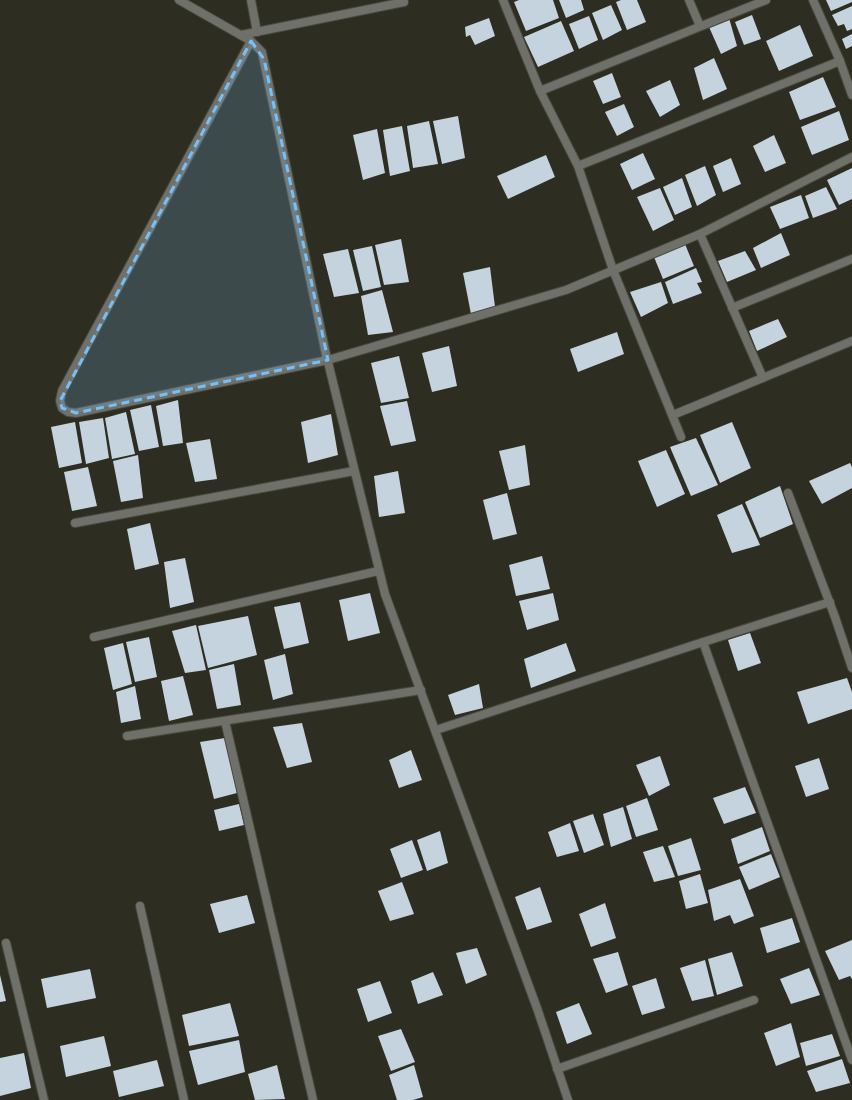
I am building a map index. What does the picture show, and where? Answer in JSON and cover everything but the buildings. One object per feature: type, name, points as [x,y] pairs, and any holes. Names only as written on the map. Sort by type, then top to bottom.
[{"type":"street","points":[[179,0],[251,41],[262,52],[328,360],[384,594],[436,730],[538,1012],[568,1100]]},
{"type":"street","points":[[251,0],[257,32]]},
{"type":"street","points":[[689,0],[700,26]]},
{"type":"street","points":[[540,91],[766,0]]},
{"type":"street","points":[[813,0],[840,61],[852,95]]},
{"type":"street","points":[[506,1],[540,91],[578,166],[613,270],[681,437]]},
{"type":"street","points":[[241,35],[404,2]]},
{"type":"street","points":[[251,41],[62,391],[60,401],[62,408],[68,412],[76,413],[328,360],[566,290],[700,234],[852,157]]},
{"type":"street","points":[[578,166],[840,61]]},
{"type":"street","points":[[700,234],[763,378]]},
{"type":"street","points":[[732,308],[852,259]]},
{"type":"street","points":[[673,415],[852,341]]},
{"type":"street","points":[[75,523],[354,471]]},
{"type":"street","points":[[788,493],[830,602],[852,668]]},
{"type":"street","points":[[94,637],[378,572]]},
{"type":"street","points":[[436,730],[830,602]]},
{"type":"street","points":[[703,642],[852,1060]]},
{"type":"street","points":[[127,736],[421,690]]},
{"type":"street","points":[[225,721],[313,1100]]},
{"type":"street","points":[[140,906],[184,1100]]},
{"type":"street","points":[[6,943],[44,1100]]},
{"type":"street","points":[[558,1069],[754,1000]]},
{"type":"highlighted area","points":[[251,41],[264,59],[328,360],[76,413],[62,408],[60,401]]}]
